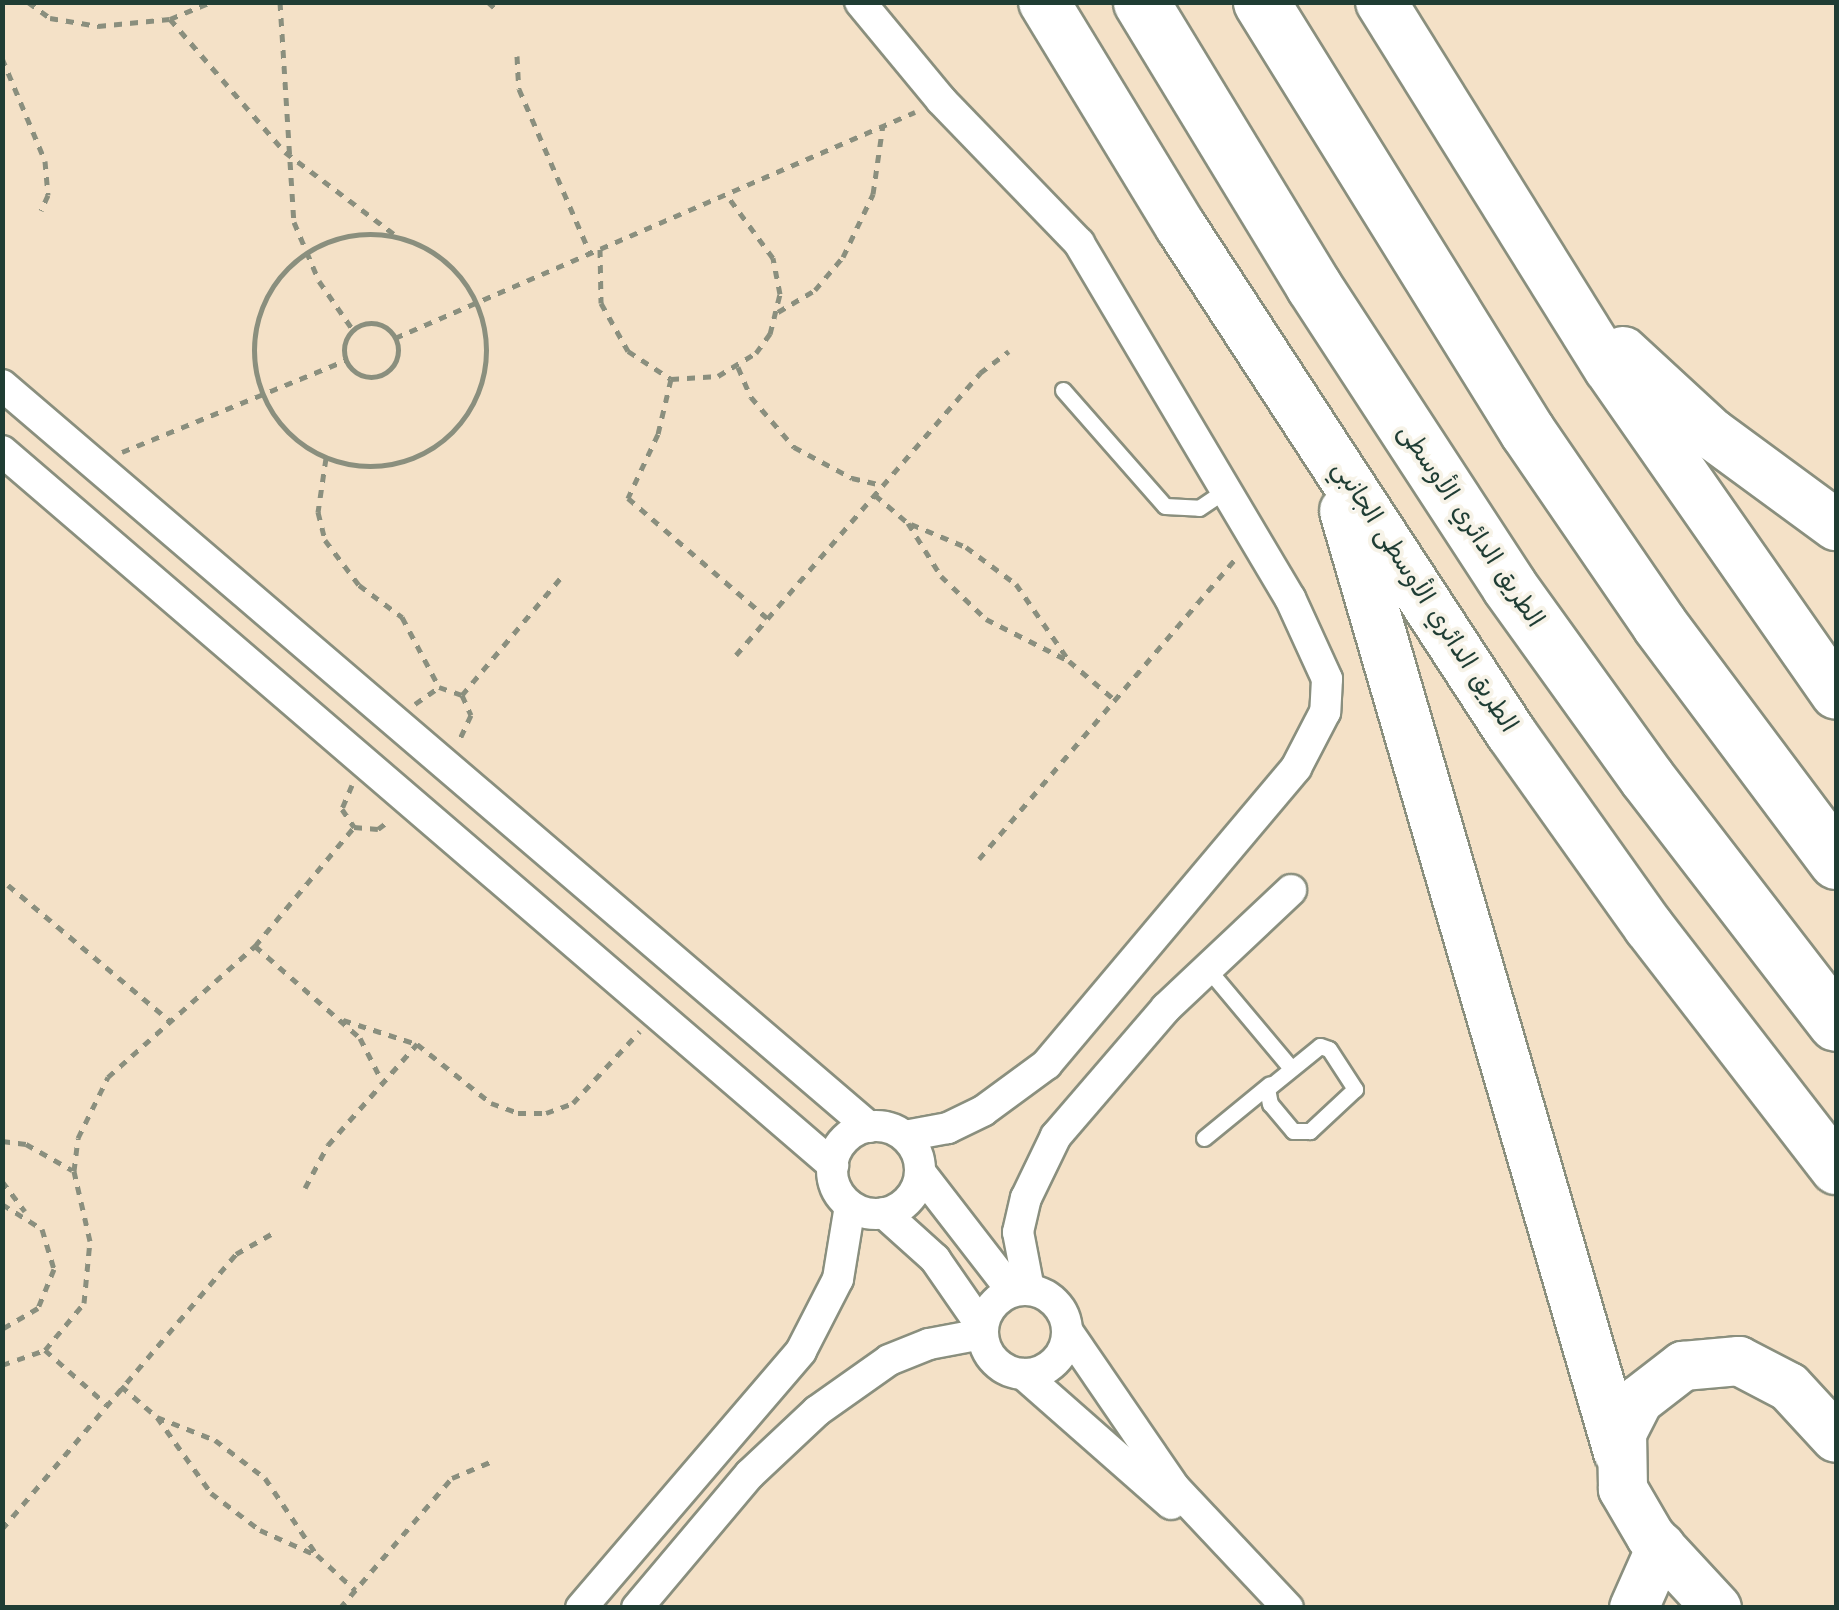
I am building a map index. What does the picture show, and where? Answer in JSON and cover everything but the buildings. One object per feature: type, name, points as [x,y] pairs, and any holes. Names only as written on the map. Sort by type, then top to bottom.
[{"type":"highway","name":"الطريق الدائري الأوسطى الجانبي","points":[[1044,2],[1316,431],[1579,830],[1836,1170]]},
{"type":"highway","name":"الطريق الدائري الأوسطى","points":[[1141,2],[1312,286],[1509,586],[1646,778],[1836,1023]]},
{"type":"highway","points":[[1261,2],[1526,431],[1659,624],[1836,861]]},
{"type":"highway","points":[[1381,2],[1674,465],[1836,694]]},
{"type":"highway","points":[[1549,269],[1668,396],[1836,525]]},
{"type":"highway","points":[[1316,431],[1382,628],[1619,1452]]},
{"type":"main road","points":[[1717,1608],[1661,1548],[1630,1506],[1619,1452],[1629,1416],[1652,1386],[1684,1366],[1720,1359],[1774,1375],[1836,1438]]},
{"type":"main road","points":[[1634,1608],[1661,1548]]},
{"type":"street","points":[[2,385],[869,1127],[905,1136],[948,1128],[983,1111],[1047,1064],[1314,742],[1326,680],[1254,537],[1079,243],[941,100],[860,2]]},
{"type":"street","points":[[2,451],[658,1010],[833,1165],[840,1194],[850,1206],[884,1213],[935,1259],[982,1330],[994,1362],[1023,1374],[1164,1497],[1269,1608]]},
{"type":"street","points":[[1020,1290],[1018,1232],[1038,1166],[1090,1092],[1206,968],[1291,890]]},
{"type":"street","points":[[833,1165],[844,1140],[869,1127]]},
{"type":"street","points":[[905,1136],[920,1172],[1020,1290],[1057,1304],[1068,1332],[1174,1487],[1288,1608]]},
{"type":"street","points":[[884,1213],[910,1199],[920,1172]]},
{"type":"street","points":[[581,1608],[801,1351],[838,1279],[850,1206]]},
{"type":"street","points":[[982,1330],[987,1311],[1020,1290]]},
{"type":"street","points":[[637,1608],[750,1474],[817,1411],[889,1360],[982,1330]]},
{"type":"street","points":[[1023,1374],[1054,1363],[1068,1332]]},
{"type":"lane","points":[[1063,390],[1165,506],[1199,508],[1226,489]]},
{"type":"lane","points":[[1206,968],[1290,1067]]},
{"type":"lane","points":[[1204,1138],[1290,1067],[1325,1047],[1355,1089],[1310,1130],[1299,1132],[1270,1104],[1270,1084]]},
{"type":"path","points":[[28,2],[74,25],[170,20],[211,2]]},
{"type":"path","points":[[280,2],[287,61],[285,152],[305,255],[352,330],[346,360]]},
{"type":"path","points":[[488,2],[497,10]]},
{"type":"path","points":[[170,20],[285,152],[396,236]]},
{"type":"path","points":[[516,56],[519,89],[590,253]]},
{"type":"path","points":[[2,58],[45,160],[48,195],[41,211]]},
{"type":"path","points":[[395,338],[941,100]]},
{"type":"path","points":[[778,312],[815,290],[851,242],[872,194],[884,125]]},
{"type":"path","points":[[600,249],[599,290],[612,329],[638,360],[671,379],[695,381],[738,367],[763,344],[778,312],[772,258],[726,194]]},
{"type":"path","points":[[360,233],[396,236],[430,249],[458,272],[478,302],[486,332],[483,377],[464,419],[442,441],[386,465],[326,458],[288,432],[262,394],[254,359],[257,323],[270,289],[305,255],[360,233]]},
{"type":"path","points":[[352,330],[372,323],[395,338]]},
{"type":"path","points":[[346,360],[360,375],[381,376],[396,361],[395,338]]},
{"type":"path","points":[[736,655],[980,374],[1009,352]]},
{"type":"path","points":[[94,463],[346,360]]},
{"type":"path","points":[[738,367],[751,397],[794,448],[852,478],[884,485]]},
{"type":"path","points":[[671,379],[658,434],[628,498],[768,618]]},
{"type":"path","points":[[326,458],[318,512],[325,540],[359,585],[402,617],[439,687],[462,695]]},
{"type":"path","points":[[875,495],[908,523],[941,576],[974,609],[1012,637],[1069,661]]},
{"type":"path","points":[[908,523],[966,546],[1016,584],[1069,661],[1115,700]]},
{"type":"path","points":[[979,859],[1254,537]]},
{"type":"path","points":[[462,695],[564,574]]},
{"type":"path","points":[[399,723],[439,687]]},
{"type":"path","points":[[443,760],[469,727],[462,695]]},
{"type":"path","points":[[354,827],[344,798],[367,762]]},
{"type":"path","points":[[354,827],[378,829],[413,801]]},
{"type":"path","points":[[2,1366],[46,1350],[76,1316],[92,1272],[74,1172],[78,1138],[98,1091],[255,946],[354,827]]},
{"type":"path","points":[[8,884],[171,1022]]},
{"type":"path","points":[[255,946],[343,1020],[374,1059],[382,1083]]},
{"type":"path","points":[[343,1020],[417,1044],[491,1103],[518,1113],[546,1113],[595,1085],[658,1010]]},
{"type":"path","points":[[305,1188],[328,1145],[417,1044]]},
{"type":"path","points":[[2,1141],[26,1144],[74,1172]]},
{"type":"path","points":[[2,1181],[52,1248],[54,1269],[38,1308],[2,1329]]},
{"type":"path","points":[[2,1204],[27,1214]]},
{"type":"path","points":[[2,1529],[236,1254],[273,1233]]},
{"type":"path","points":[[46,1350],[106,1404]]},
{"type":"path","points":[[121,1386],[157,1417],[241,1457],[285,1501],[317,1555]]},
{"type":"path","points":[[157,1417],[190,1470],[234,1513],[317,1555],[355,1590]]},
{"type":"path","points":[[340,1608],[452,1478],[490,1462]]}]
